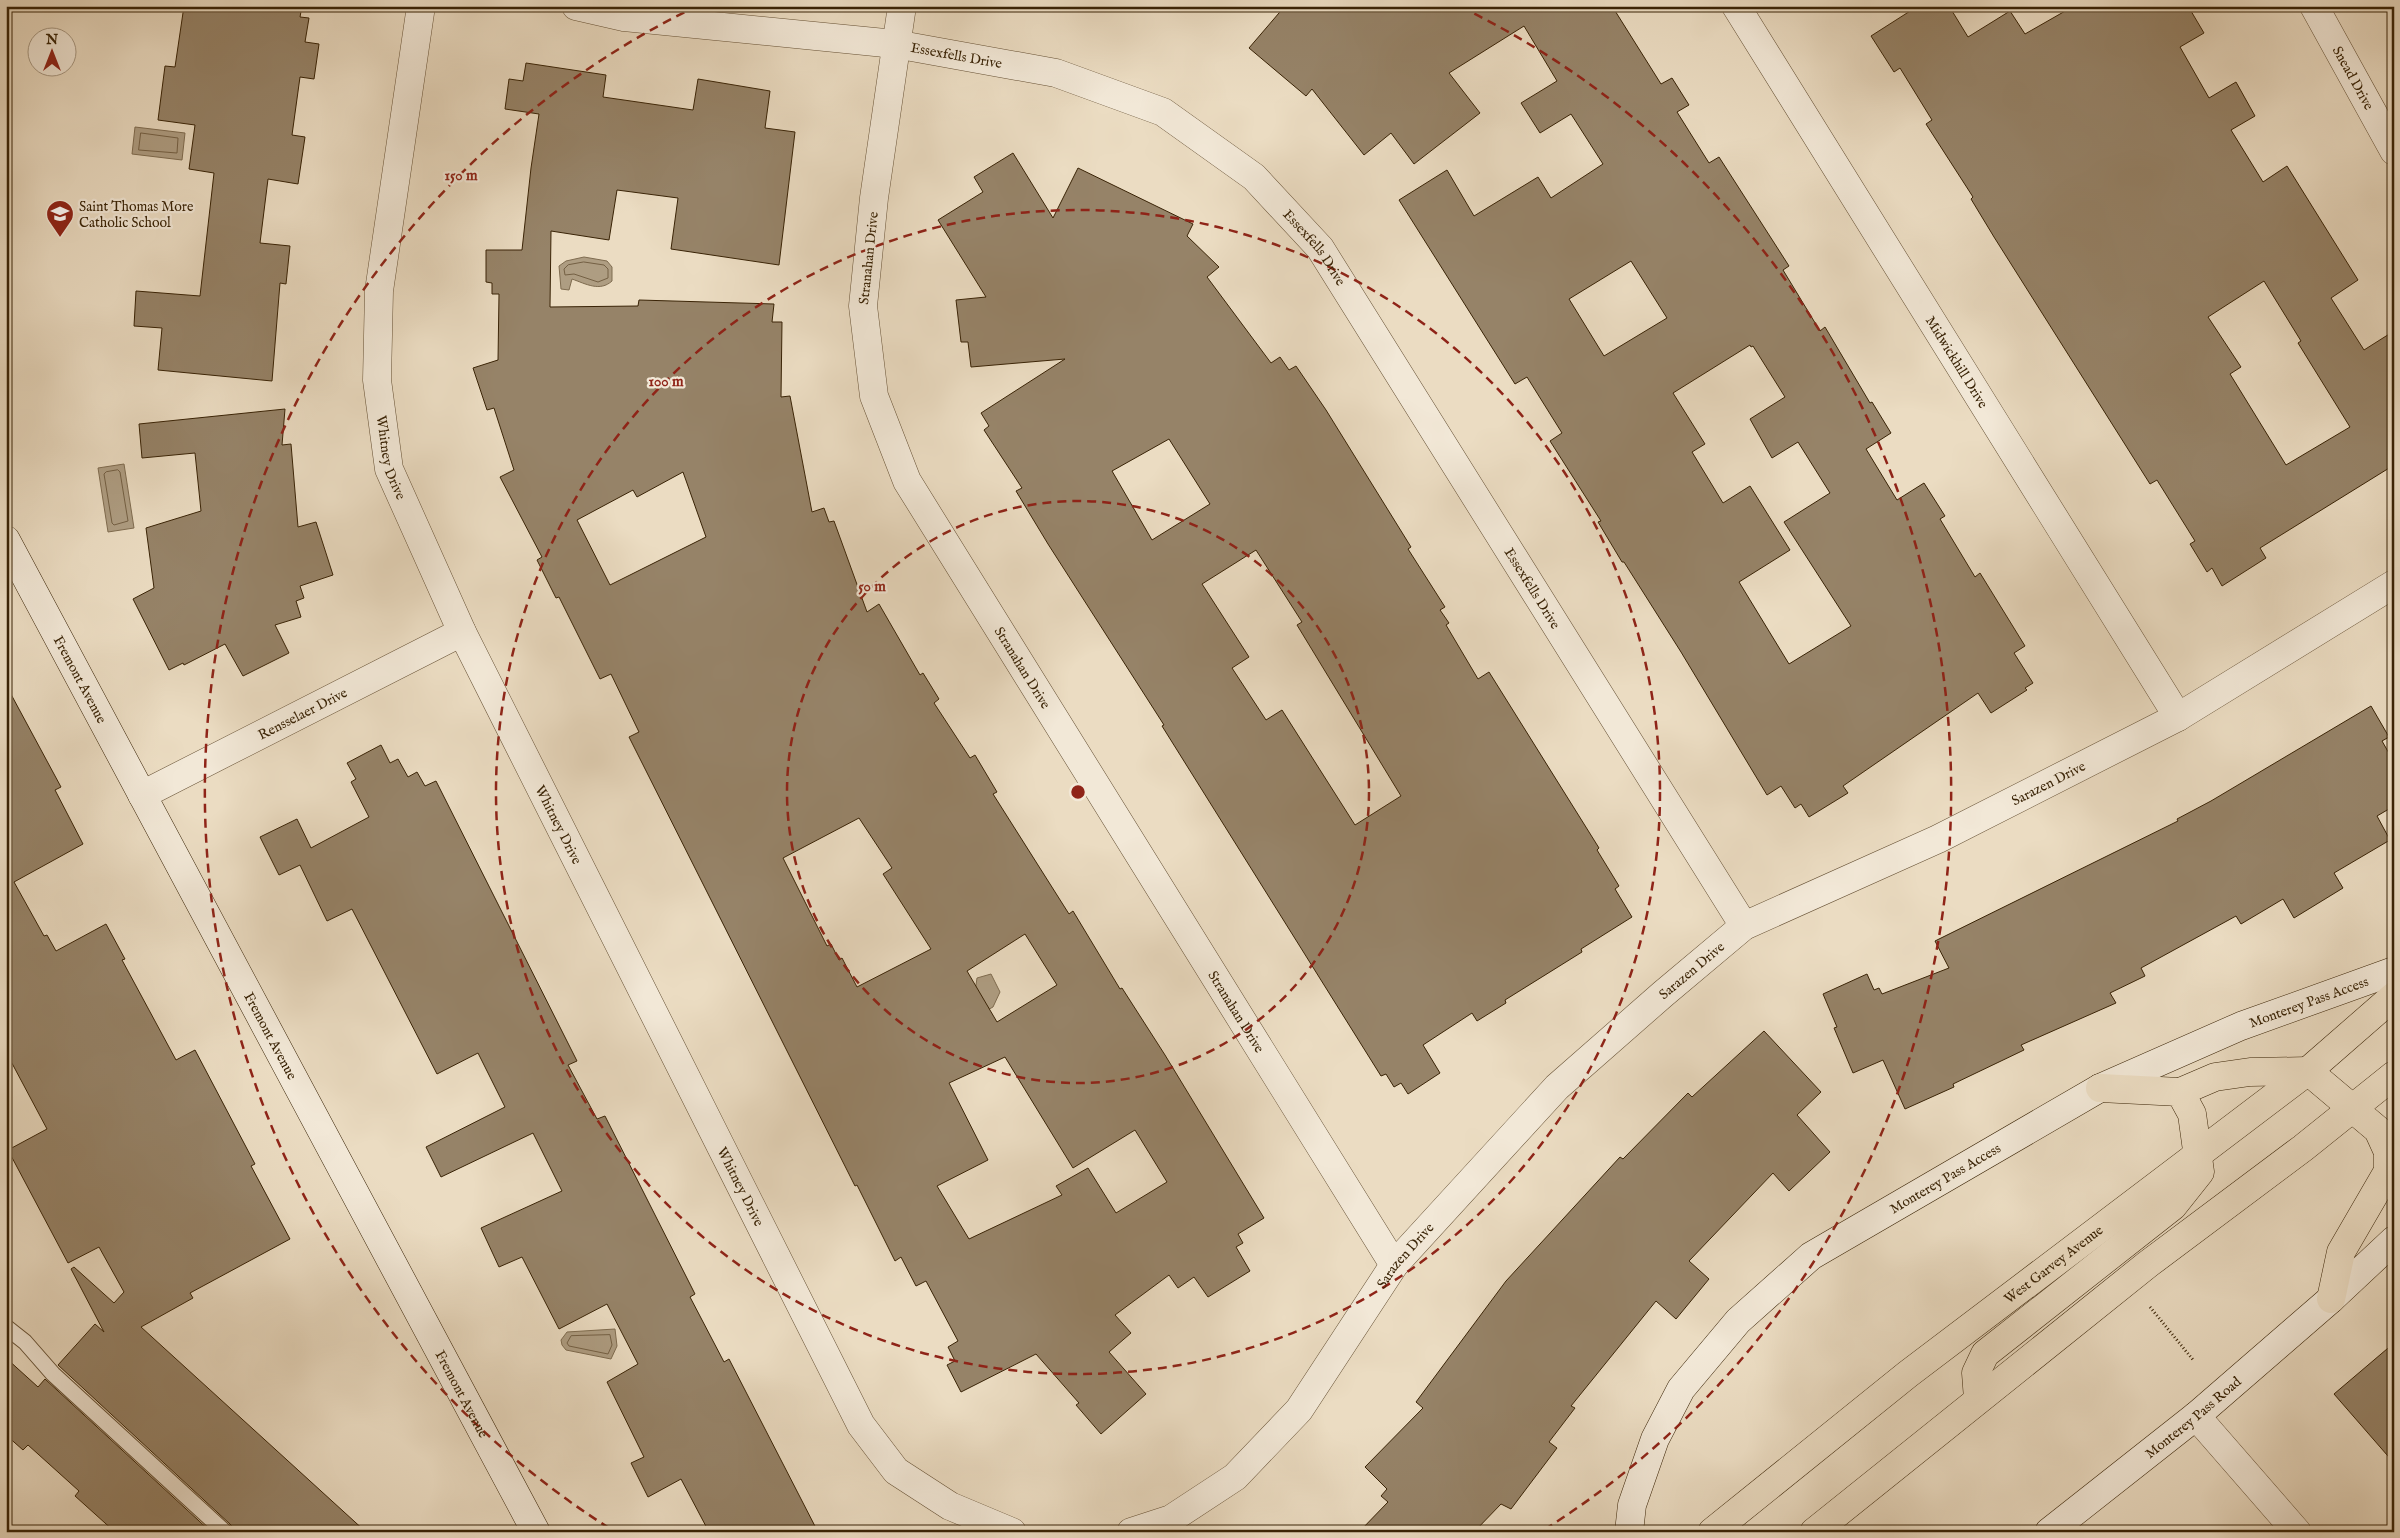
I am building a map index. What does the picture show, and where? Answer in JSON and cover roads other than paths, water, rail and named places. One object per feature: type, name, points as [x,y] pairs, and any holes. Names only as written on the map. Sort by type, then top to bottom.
[{"type":"main road","name":"West Garvey Avenue","points":[[1717,1528],[1908,1374],[2308,1071],[2394,996]]},
{"type":"main road","points":[[2100,1088],[2180,1092],[2215,1077],[2250,1072],[2308,1071],[2378,1130],[2388,1152],[2388,1171],[2341,1252],[2331,1299]]},
{"type":"main road","points":[[1814,1532],[2148,1264],[2303,1148],[2394,1075]]},
{"type":"main road","points":[[1978,1399],[1976,1373],[1986,1354],[2173,1206],[2200,1172],[2199,1152],[2192,1114],[2180,1092]]},
{"type":"street","name":"Whitney Drive","points":[[421,6],[379,292],[377,380],[389,469],[462,632],[861,1425],[896,1471],[950,1506],[1012,1532]]},
{"type":"street","name":"Essexfells Drive","points":[[576,6],[624,17],[895,44],[1056,73],[1163,112],[1254,177],[1320,248],[1744,926]]},
{"type":"street","name":"Stranahan Drive","points":[[902,6],[895,44],[862,306],[874,396],[906,481],[1394,1265]]},
{"type":"street","name":"Midwickhill Drive","points":[[1736,6],[2178,717]]},
{"type":"street","name":"Snead Drive","points":[[2314,6],[2394,151]]},
{"type":"street","name":"Fremont Avenue","points":[[6,540],[536,1532]]},
{"type":"street","name":"Sarazen Drive","points":[[1130,1532],[1171,1520],[1235,1477],[1299,1410],[1394,1265],[1558,1087],[1663,994],[1744,926],[1938,839],[2178,717],[2394,584]]},
{"type":"street","name":"Rensselaer Drive","points":[[142,795],[462,632]]},
{"type":"street","name":"Monterey Pass Access","points":[[1629,1532],[1632,1505],[1655,1439],[1681,1389],[1738,1321],[1812,1256],[2100,1088],[2241,1026],[2394,971]]},
{"type":"street","name":"Monterey Pass Road","points":[[2049,1532],[2196,1416],[2331,1299],[2394,1240]]},
{"type":"street","points":[[2196,1416],[2297,1532]]},
{"type":"lane","points":[[6,1327],[25,1342],[53,1374],[225,1532]]},
{"type":"water","points":[[135,127],[185,133],[182,160],[132,154]]},
{"type":"water","points":[[584,257],[607,261],[612,267],[612,281],[598,287],[572,279],[569,290],[561,289],[559,266],[566,261]]},
{"type":"water","points":[[124,464],[134,528],[108,532],[98,468]]},
{"type":"water","points":[[991,974],[1000,992],[993,1007],[960,1025],[975,992],[977,978]]},
{"type":"water","points":[[615,1329],[617,1346],[611,1359],[566,1350],[562,1345],[561,1340],[567,1332]]},
{"type":"place","name":"Saint Thomas More Catholic School","points":[[60,238]]}]
